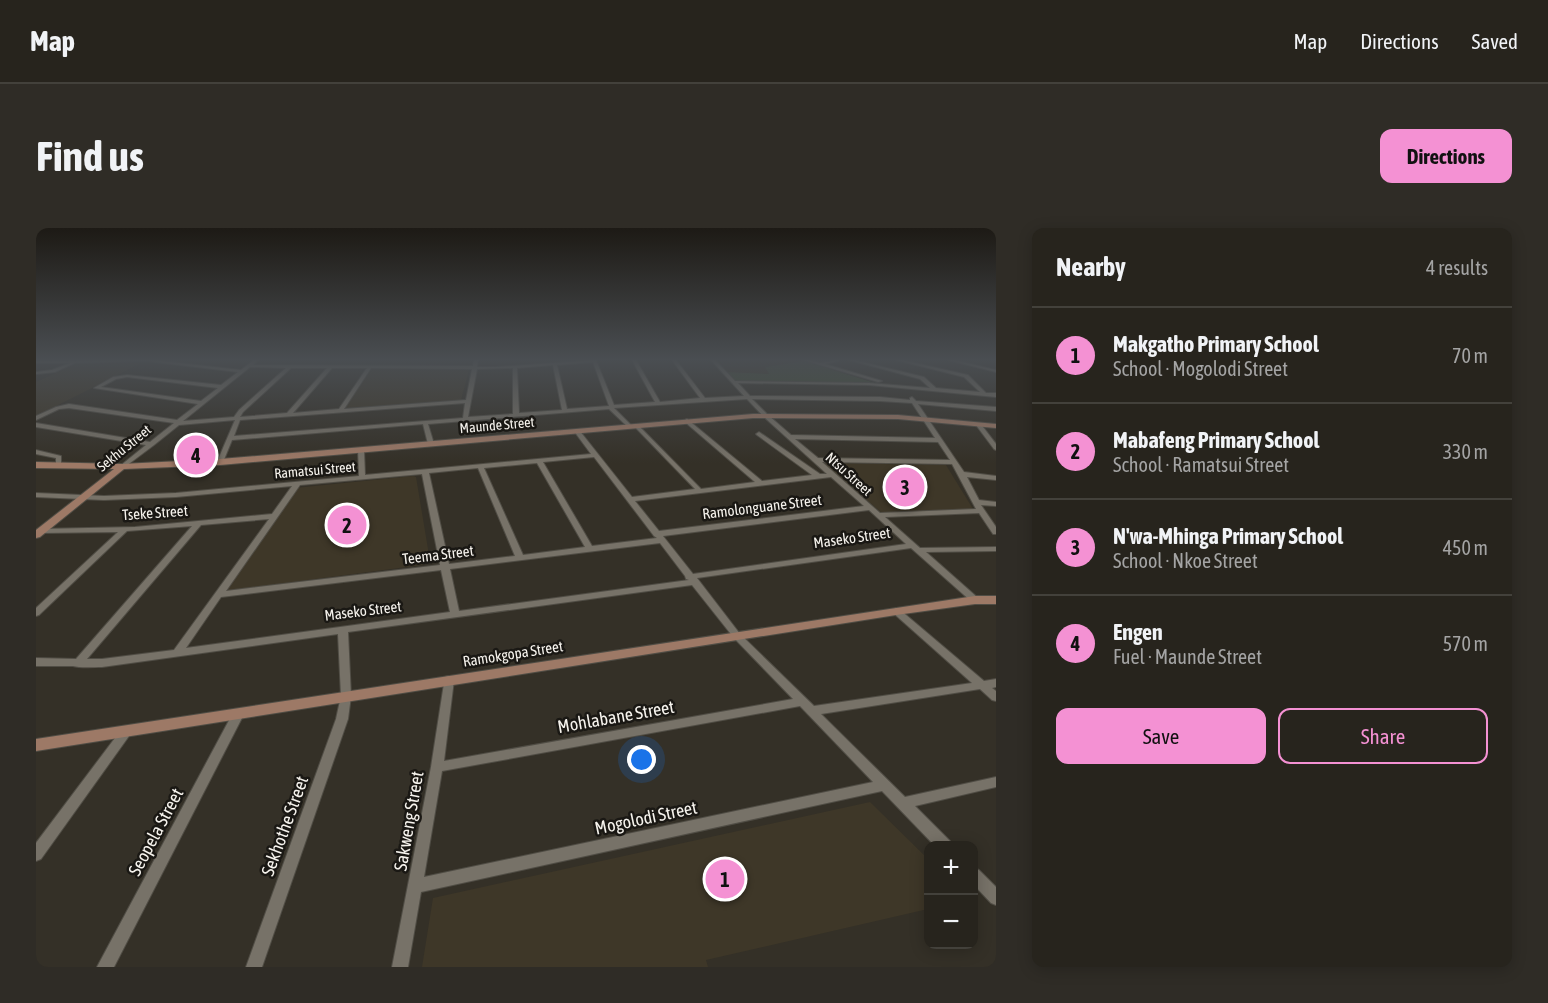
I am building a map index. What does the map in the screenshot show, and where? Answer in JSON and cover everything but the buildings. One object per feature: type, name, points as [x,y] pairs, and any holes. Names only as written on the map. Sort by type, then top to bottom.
[{"type":"street","points":[[138,394],[202,403]]},
{"type":"street","name":"Sekhu Street","points":[[38,533],[213,394]]},
{"type":"street","points":[[220,462],[241,411],[259,394]]},
{"type":"street","points":[[288,415],[306,394]]},
{"type":"street","points":[[340,411],[351,394]]},
{"type":"street","points":[[465,418],[468,394]]},
{"type":"street","points":[[516,394],[516,415]]},
{"type":"street","points":[[561,394],[564,411]]},
{"type":"street","points":[[606,394],[611,407],[699,490]]},
{"type":"street","points":[[653,394],[658,403]]},
{"type":"street","points":[[700,394],[703,399]]},
{"type":"street","name":"Ntsu Street","points":[[745,394],[832,475],[975,600]]},
{"type":"street","points":[[910,394],[962,474],[981,511],[996,532]]},
{"type":"street","points":[[231,438],[747,397],[913,401],[996,409]]},
{"type":"street","points":[[36,418],[58,408],[69,406],[179,422],[467,401]]},
{"type":"street","name":"Maunde Street","points":[[36,465],[122,467],[220,462],[766,416],[924,419],[996,426]]},
{"type":"street","points":[[687,421],[759,483]]},
{"type":"street","points":[[425,422],[430,444]]},
{"type":"street","points":[[978,424],[996,448]]},
{"type":"street","points":[[36,425],[152,444]]},
{"type":"street","points":[[577,431],[736,636],[940,841]]},
{"type":"street","name":"Ntsu Street","points":[[759,434],[819,477]]},
{"type":"street","points":[[790,437],[939,440]]},
{"type":"street","points":[[361,450],[362,477]]},
{"type":"street","points":[[36,452],[59,457],[58,465]]},
{"type":"street","name":"Ramatsui Street","points":[[36,495],[84,498],[176,495],[596,455]]},
{"type":"street","points":[[816,460],[954,462]]},
{"type":"street","points":[[539,461],[590,549]]},
{"type":"street","points":[[480,466],[520,558]]},
{"type":"street","points":[[425,471],[443,568],[455,615]]},
{"type":"street","points":[[962,474],[996,478]]},
{"type":"street","points":[[630,499],[832,475]]},
{"type":"street","points":[[178,652],[297,484]]},
{"type":"street","points":[[977,502],[996,504]]},
{"type":"street","name":"Ramolonguane Street","points":[[659,537],[870,508]]},
{"type":"street","points":[[879,515],[981,511]]},
{"type":"street","name":"Tseke Street","points":[[38,533],[125,529],[273,516]]},
{"type":"street","points":[[77,664],[199,523]]},
{"type":"street","points":[[36,613],[125,529]]},
{"type":"street","name":"Teema Street","points":[[218,595],[590,549],[659,537]]},
{"type":"street","name":"Maseko Street","points":[[36,662],[102,663],[343,628],[455,615],[916,548],[996,549]]},
{"type":"street","name":"Ramokgopa Street","points":[[36,745],[896,611],[975,600],[996,600]]},
{"type":"street","points":[[896,611],[996,697]]},
{"type":"street","name":"Sekhothe Street","points":[[254,967],[342,719],[346,696],[343,628]]},
{"type":"street","name":"Sakweng Street","points":[[400,967],[437,767],[449,680]]},
{"type":"street","points":[[811,711],[996,683]]},
{"type":"street","name":"Mohlabane Street","points":[[437,767],[801,702]]},
{"type":"street","name":"Seopela Street","points":[[105,967],[238,714]]},
{"type":"street","points":[[36,855],[124,733]]},
{"type":"street","points":[[903,803],[996,782]]},
{"type":"street","name":"Mogolodi Street","points":[[416,886],[884,785]]},
{"type":"street","points":[[978,879],[996,898]]},
{"type":"shaded area","points":[[36,394],[79,394],[36,416]]},
{"type":"shaded area","points":[[354,394],[462,394],[461,400],[345,408]]},
{"type":"shaded area","points":[[822,463],[946,465],[973,509],[882,513]]},
{"type":"shaded area","points":[[416,477],[430,561],[422,565],[223,591],[295,488]]},
{"type":"shaded area","points":[[870,802],[924,855],[924,910],[706,960],[708,967],[422,967],[433,898]]},
{"type":"place","name":"Engen","points":[[196,455]]},
{"type":"place","name":"N'wa-Mhinga Primary School","points":[[905,487]]},
{"type":"place","name":"Mabafeng Primary School","points":[[347,525]]},
{"type":"place","name":"Makgatho Primary School","points":[[725,879]]}]
